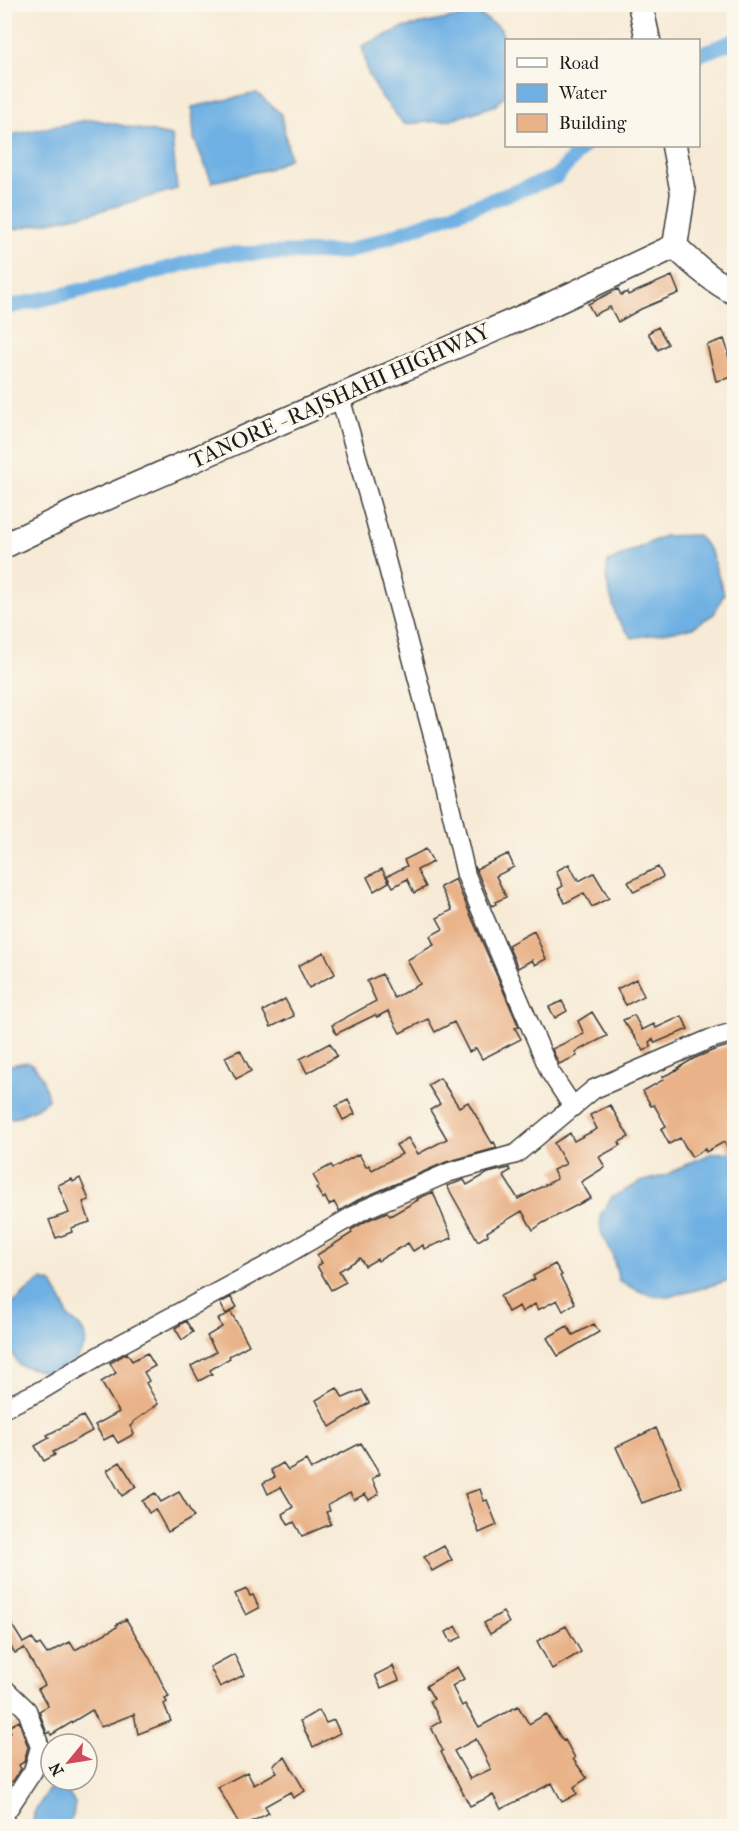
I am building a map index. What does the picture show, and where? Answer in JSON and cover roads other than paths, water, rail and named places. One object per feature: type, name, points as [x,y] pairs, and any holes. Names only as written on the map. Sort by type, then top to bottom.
[{"type":"main road","points":[[640,4],[648,39]]},
{"type":"main road","points":[[674,147],[683,193],[675,246],[697,267],[722,286],[735,292]]},
{"type":"main road","name":"TANORE - RAJSHAHI HIGHWAY","points":[[4,546],[76,511],[539,310],[675,246]]},
{"type":"street","points":[[340,397],[440,762],[466,875],[550,1072],[573,1107]]},
{"type":"street","points":[[4,1408],[40,1391],[102,1354],[277,1260],[363,1209],[450,1172],[516,1154],[594,1089],[710,1039],[735,1032]]},
{"type":"street","points":[[4,1688],[27,1710],[40,1747],[33,1771],[4,1815]]},
{"type":"water","points":[[477,13],[500,28],[505,40],[505,95],[496,105],[451,120],[404,124],[381,96],[368,73],[362,46],[402,28]]},
{"type":"water","points":[[257,93],[281,114],[290,158],[269,169],[212,182],[194,138],[192,107]]},
{"type":"water","points":[[92,119],[172,136],[177,189],[92,213],[5,231],[5,136]]},
{"type":"water","points":[[698,535],[711,552],[724,594],[714,614],[692,628],[632,638],[617,619],[606,579],[608,562],[664,536]]},
{"type":"water","points":[[27,1062],[32,1064],[39,1073],[48,1100],[37,1108],[12,1119],[5,1113],[5,1066]]},
{"type":"water","points":[[734,1152],[734,1279],[662,1297],[646,1294],[619,1281],[612,1253],[601,1232],[600,1216],[612,1197],[643,1181],[664,1176],[713,1153]]},
{"type":"water","points":[[42,1280],[52,1283],[68,1317],[86,1336],[85,1345],[75,1362],[48,1373],[19,1365],[8,1345],[4,1326],[5,1310]]},
{"type":"water","points":[[47,1792],[67,1792],[75,1803],[73,1816],[65,1826],[33,1826],[34,1813]]},
{"type":"waterway","points":[[700,54],[734,41]]},
{"type":"waterway","points":[[4,308],[126,280],[220,254],[347,252],[556,177],[583,147]]}]
